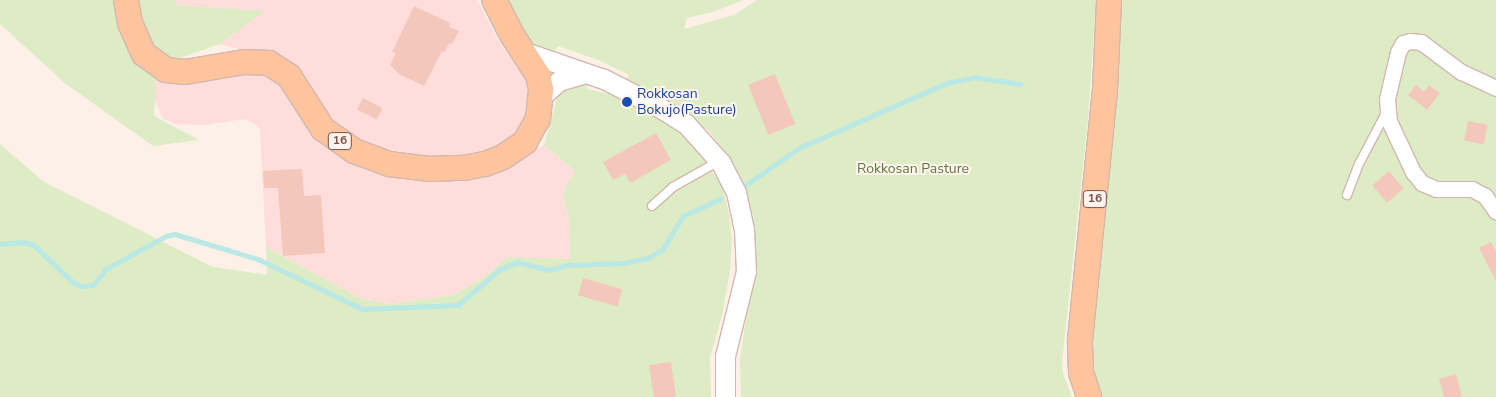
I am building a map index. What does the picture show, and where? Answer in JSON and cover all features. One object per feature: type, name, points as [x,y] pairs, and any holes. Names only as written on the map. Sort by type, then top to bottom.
[{"type":"main road","name":"16","points":[[126,0],[130,23],[144,54],[166,70],[185,72],[231,64],[258,62],[269,64],[289,76],[323,129],[354,151],[389,164],[429,169],[464,168],[485,164],[502,157],[516,150],[534,129],[538,119],[541,97],[538,75],[522,52],[494,0]]},
{"type":"main road","name":"16","points":[[1090,397],[1081,372],[1080,340],[1101,136],[1109,0]]},
{"type":"street","points":[[1496,88],[1461,72],[1421,42],[1406,41],[1398,52],[1388,94],[1387,112],[1393,132],[1413,172],[1422,183],[1436,188],[1472,189],[1485,196],[1496,212]]},
{"type":"street","points":[[522,52],[623,88],[678,118],[698,135],[726,173],[736,192],[744,229],[746,271],[726,356],[726,397]]},
{"type":"street","points":[[541,97],[559,81],[585,73]]},
{"type":"lane","points":[[1347,195],[1359,164],[1387,112]]},
{"type":"lane","points":[[652,206],[673,187],[726,173]]},
{"type":"shaded area","points":[[176,0],[477,0],[502,47],[526,78],[529,104],[526,119],[517,137],[489,154],[446,158],[415,156],[364,142],[333,123],[321,108],[300,71],[283,56],[264,50],[242,50],[220,44],[264,11],[176,5]]},
{"type":"shaded area","points":[[236,71],[274,75],[331,146],[499,169],[518,162],[544,145],[575,171],[565,188],[563,198],[569,220],[570,259],[507,257],[484,277],[453,295],[390,304],[360,298],[266,247],[260,129],[244,119],[205,125],[176,124],[163,119],[154,98],[154,78],[181,80]]},
{"type":"green space","points":[[0,0],[176,0],[176,5],[265,11],[220,44],[157,66],[154,116],[199,140],[153,146],[66,84],[0,24]]},
{"type":"green space","name":"Rokkosan Pasture","points":[[505,0],[743,0],[713,12],[687,18],[684,29],[734,15],[757,0],[1096,0],[1088,120],[1062,362],[1063,373],[1072,397],[741,397],[740,358],[754,268],[750,211],[742,179],[723,190],[729,213],[732,240],[730,271],[722,316],[710,358],[711,397],[0,397],[0,144],[44,182],[213,267],[267,275],[266,247],[360,298],[390,304],[453,295],[484,277],[507,257],[570,259],[569,220],[563,198],[565,188],[575,171],[544,145],[557,97],[569,86],[589,83],[587,89],[608,94],[651,114],[679,133],[698,151],[717,179],[737,168],[709,131],[665,100],[626,80],[629,75],[598,60],[558,46],[555,51],[533,44],[519,31]]},
{"type":"green space","points":[[1118,0],[1496,0],[1496,397],[1097,397],[1088,346]]},
{"type":"building","points":[[414,6],[450,23],[449,27],[459,31],[452,44],[449,43],[445,52],[442,51],[424,86],[399,74],[390,65],[396,53],[392,52]]},
{"type":"building","points":[[775,74],[795,124],[768,135],[748,85]]},
{"type":"building","points":[[1416,85],[1424,92],[1429,85],[1440,93],[1427,110],[1408,95]]},
{"type":"building","points":[[363,98],[383,108],[377,120],[357,110]]},
{"type":"building","points":[[1468,121],[1488,125],[1484,144],[1464,141]]},
{"type":"building","points":[[656,133],[671,160],[630,183],[625,174],[613,180],[603,162]]},
{"type":"building","points":[[302,169],[304,196],[321,195],[325,253],[283,256],[278,188],[264,188],[263,171]]},
{"type":"building","points":[[1389,171],[1404,189],[1387,203],[1372,185]]},
{"type":"building","points":[[1491,242],[1496,251],[1496,281],[1479,248]]},
{"type":"building","points":[[583,278],[622,289],[617,307],[578,295]]},
{"type":"building","points":[[671,362],[676,397],[654,397],[649,365]]},
{"type":"building","points":[[1456,374],[1462,397],[1444,397],[1439,379]]},
{"type":"waterway","points":[[743,187],[799,148],[947,83],[975,77],[1020,84]]},
{"type":"waterway","points":[[0,244],[23,242],[34,245],[74,283],[81,286],[93,285],[106,269],[166,236],[175,234],[258,259],[363,309],[458,305],[499,270],[517,262],[548,270],[568,265],[624,263],[648,258],[663,249],[683,216],[720,199]]},
{"type":"place","name":"Rokkosan Bokujo(Pasture)","points":[[627,102]]}]
